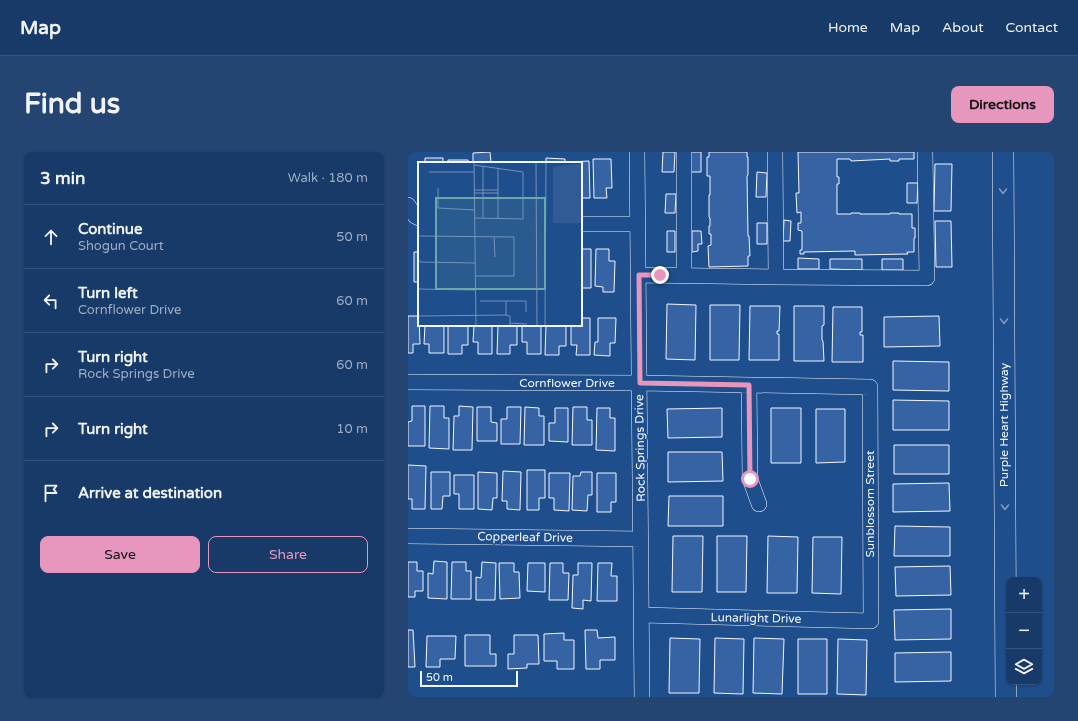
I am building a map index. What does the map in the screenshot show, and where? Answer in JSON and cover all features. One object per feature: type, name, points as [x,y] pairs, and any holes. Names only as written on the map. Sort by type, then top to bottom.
[{"type":"highway","name":"Purple Heart Highway","points":[[1003,152],[1006,697]]},
{"type":"street","name":"Rock Springs Drive","points":[[637,152],[642,697]]},
{"type":"street","points":[[684,152],[684,275]]},
{"type":"street","points":[[775,152],[776,277]]},
{"type":"street","points":[[639,275],[927,278],[925,152]]},
{"type":"street","points":[[408,205],[415,216],[418,218]]},
{"type":"street","points":[[582,224],[638,224]]},
{"type":"street","name":"Cornflower Drive","points":[[408,382],[640,383],[870,387]]},
{"type":"street","points":[[749,385],[750,479],[759,504]]},
{"type":"street","name":"Sunblossom Street","points":[[870,387],[871,621]]},
{"type":"street","name":"Copperleaf Drive","points":[[408,536],[641,538]]},
{"type":"street","name":"Lunarlight Drive","points":[[642,615],[871,621]]},
{"type":"building","points":[[490,152],[491,162],[473,162],[473,153]]},
{"type":"building","points":[[663,152],[675,152],[674,172],[662,172]]},
{"type":"building","points":[[691,152],[701,152],[701,172],[691,172]]},
{"type":"building","points":[[709,152],[747,152],[748,236],[750,256],[748,256],[748,266],[709,267],[708,246],[711,245],[711,234],[709,234],[710,176],[707,176],[707,157],[709,157]]},
{"type":"building","points":[[798,152],[914,152],[914,159],[899,159],[899,161],[890,161],[890,159],[851,161],[850,159],[837,159],[837,177],[839,177],[839,184],[837,184],[837,214],[912,214],[912,228],[915,228],[914,252],[907,252],[908,254],[855,255],[855,251],[804,252],[804,254],[800,254],[800,250],[802,250],[802,231],[798,230],[798,223],[801,223],[801,212],[797,213],[796,193],[799,193]]},
{"type":"building","points":[[425,158],[443,158],[443,162],[425,162]]},
{"type":"building","points":[[546,158],[565,159],[565,162],[546,162]]},
{"type":"building","points":[[593,159],[611,159],[612,188],[606,188],[607,198],[594,198]]},
{"type":"building","points":[[448,160],[468,160],[468,162],[448,162]]},
{"type":"building","points":[[589,161],[590,198],[582,198],[582,162],[569,162]]},
{"type":"building","points":[[935,164],[952,164],[951,211],[934,211]]},
{"type":"building","points":[[757,172],[767,173],[766,197],[756,197]]},
{"type":"building","points":[[907,183],[918,183],[917,203],[907,203]]},
{"type":"building","points":[[666,194],[676,194],[675,213],[665,213]]},
{"type":"building","points":[[784,220],[791,221],[790,241],[783,241]]},
{"type":"building","points":[[935,221],[951,221],[952,267],[936,267]]},
{"type":"building","points":[[757,223],[767,223],[767,244],[757,244]]},
{"type":"building","points":[[667,231],[675,231],[675,252],[667,252]]},
{"type":"building","points":[[692,231],[701,231],[702,244],[698,244],[698,251],[692,252]]},
{"type":"building","points":[[582,249],[591,249],[591,288],[582,288]]},
{"type":"building","points":[[596,249],[609,249],[609,261],[615,261],[614,292],[603,292],[603,287],[595,286]]},
{"type":"building","points":[[414,252],[418,252],[418,282],[414,282]]},
{"type":"building","points":[[798,258],[819,259],[819,269],[798,269]]},
{"type":"building","points":[[830,259],[862,259],[862,270],[830,269]]},
{"type":"building","points":[[882,259],[903,259],[903,270],[882,270]]},
{"type":"building","points":[[667,304],[696,305],[695,360],[666,359]]},
{"type":"building","points":[[710,305],[740,305],[739,360],[710,360]]},
{"type":"building","points":[[750,306],[780,306],[779,331],[777,331],[777,334],[779,334],[779,360],[749,360]]},
{"type":"building","points":[[794,306],[824,306],[822,340],[824,361],[794,361]]},
{"type":"building","points":[[833,307],[862,307],[862,332],[860,332],[860,335],[863,335],[863,362],[832,362]]},
{"type":"building","points":[[408,316],[418,316],[420,344],[413,344],[413,353],[408,353]]},
{"type":"building","points":[[939,316],[940,346],[884,347],[884,317]]},
{"type":"building","points":[[582,318],[590,318],[590,355],[576,355],[577,345],[571,345],[571,326],[582,326]]},
{"type":"building","points":[[598,318],[616,318],[615,343],[610,343],[610,356],[594,355],[595,342],[598,342]]},
{"type":"building","points":[[425,326],[444,326],[444,353],[429,353],[429,344],[424,344]]},
{"type":"building","points":[[448,326],[468,326],[468,345],[462,345],[462,354],[448,354]]},
{"type":"building","points":[[474,326],[492,326],[492,354],[478,354],[478,342],[473,342]]},
{"type":"building","points":[[498,326],[517,326],[517,345],[510,345],[510,354],[497,354]]},
{"type":"building","points":[[522,326],[541,326],[541,354],[527,354],[527,342],[522,342]]},
{"type":"building","points":[[546,326],[566,326],[566,346],[559,346],[559,355],[545,355]]},
{"type":"building","points":[[893,361],[949,362],[949,391],[893,390]]},
{"type":"building","points":[[893,400],[949,401],[949,430],[893,430]]},
{"type":"building","points":[[412,406],[425,406],[425,446],[408,446],[408,422],[412,421]]},
{"type":"building","points":[[430,406],[444,406],[444,418],[449,418],[449,449],[429,448]]},
{"type":"building","points":[[459,406],[473,407],[472,450],[453,450],[454,416],[459,416]]},
{"type":"building","points":[[477,407],[491,407],[491,422],[497,423],[497,441],[477,441]]},
{"type":"building","points":[[507,407],[521,407],[520,444],[501,444],[501,419],[507,419]]},
{"type":"building","points":[[525,407],[539,408],[539,416],[544,416],[544,445],[524,445]]},
{"type":"building","points":[[573,407],[587,407],[587,420],[592,420],[592,445],[572,445]]},
{"type":"building","points":[[555,408],[568,408],[568,442],[549,441],[549,423],[555,423]]},
{"type":"building","points":[[597,408],[610,408],[610,418],[615,418],[615,451],[596,450]]},
{"type":"building","points":[[722,408],[722,437],[668,438],[667,409]]},
{"type":"building","points":[[771,408],[801,408],[801,463],[771,463]]},
{"type":"building","points":[[816,409],[845,409],[845,462],[816,463]]},
{"type":"building","points":[[894,445],[949,445],[949,474],[894,474]]},
{"type":"building","points":[[668,452],[722,452],[723,481],[668,482]]},
{"type":"building","points":[[408,465],[426,466],[425,509],[412,509],[412,499],[408,499]]},
{"type":"building","points":[[527,470],[545,470],[545,498],[539,498],[539,510],[527,510]]},
{"type":"building","points":[[503,471],[521,472],[520,510],[507,509],[507,501],[502,501]]},
{"type":"building","points":[[431,472],[450,472],[450,496],[443,496],[442,509],[431,509]]},
{"type":"building","points":[[478,472],[497,473],[497,498],[493,498],[492,510],[478,509]]},
{"type":"building","points":[[581,472],[592,472],[592,495],[588,495],[587,511],[572,510],[573,476],[580,476]]},
{"type":"building","points":[[549,473],[570,473],[569,511],[554,510],[554,498],[549,498]]},
{"type":"building","points":[[597,473],[616,473],[616,502],[611,502],[611,512],[597,512]]},
{"type":"building","points":[[454,475],[474,475],[474,509],[459,509],[459,494],[454,494]]},
{"type":"building","points":[[949,483],[950,511],[893,512],[893,484]]},
{"type":"building","points":[[669,496],[723,496],[723,526],[668,526]]},
{"type":"building","points":[[895,526],[950,527],[950,556],[894,556]]},
{"type":"building","points":[[673,536],[703,536],[702,592],[672,592]]},
{"type":"building","points":[[717,536],[747,536],[746,592],[717,592]]},
{"type":"building","points":[[768,536],[798,537],[797,593],[767,593]]},
{"type":"building","points":[[813,537],[842,537],[841,594],[812,593]]},
{"type":"building","points":[[434,561],[447,562],[447,599],[428,598],[428,573],[433,574]]},
{"type":"building","points":[[408,562],[417,562],[417,571],[423,571],[423,591],[415,591],[415,597],[408,597]]},
{"type":"building","points":[[452,562],[466,562],[466,571],[471,571],[471,599],[451,599]]},
{"type":"building","points":[[482,562],[496,563],[495,600],[476,600],[476,577],[481,578]]},
{"type":"building","points":[[499,563],[514,563],[514,572],[519,572],[520,598],[500,599]]},
{"type":"building","points":[[528,563],[545,563],[545,592],[527,591]]},
{"type":"building","points":[[550,563],[563,563],[563,573],[569,573],[568,600],[549,600]]},
{"type":"building","points":[[578,563],[592,563],[591,601],[583,600],[583,609],[572,608],[573,575],[578,575]]},
{"type":"building","points":[[598,563],[612,563],[611,576],[617,576],[617,601],[597,601]]},
{"type":"building","points":[[950,566],[951,595],[896,596],[895,567]]},
{"type":"building","points":[[951,609],[951,639],[895,640],[894,610]]},
{"type":"building","points":[[408,630],[413,630],[415,667],[408,667]]},
{"type":"building","points":[[585,630],[597,630],[598,638],[615,637],[615,660],[600,660],[600,669],[586,669]]},
{"type":"building","points":[[564,633],[564,640],[574,640],[574,669],[557,669],[557,661],[544,661],[544,634]]},
{"type":"building","points":[[465,635],[490,635],[490,654],[496,654],[496,666],[465,666]]},
{"type":"building","points":[[514,635],[538,635],[539,664],[527,664],[527,668],[508,669],[508,654],[514,654]]},
{"type":"building","points":[[427,636],[456,636],[455,659],[440,659],[440,667],[426,667]]},
{"type":"building","points":[[670,638],[700,639],[699,693],[669,693]]},
{"type":"building","points":[[715,638],[744,639],[743,694],[714,693]]},
{"type":"building","points":[[754,638],[784,639],[782,694],[753,693]]},
{"type":"building","points":[[798,639],[827,639],[827,694],[798,694]]},
{"type":"building","points":[[838,639],[867,640],[866,695],[837,694]]},
{"type":"building","points":[[951,652],[951,681],[895,682],[895,653]]},
{"type":"route","points":[[660,275],[639,275],[640,383],[749,385],[750,479]]}]
